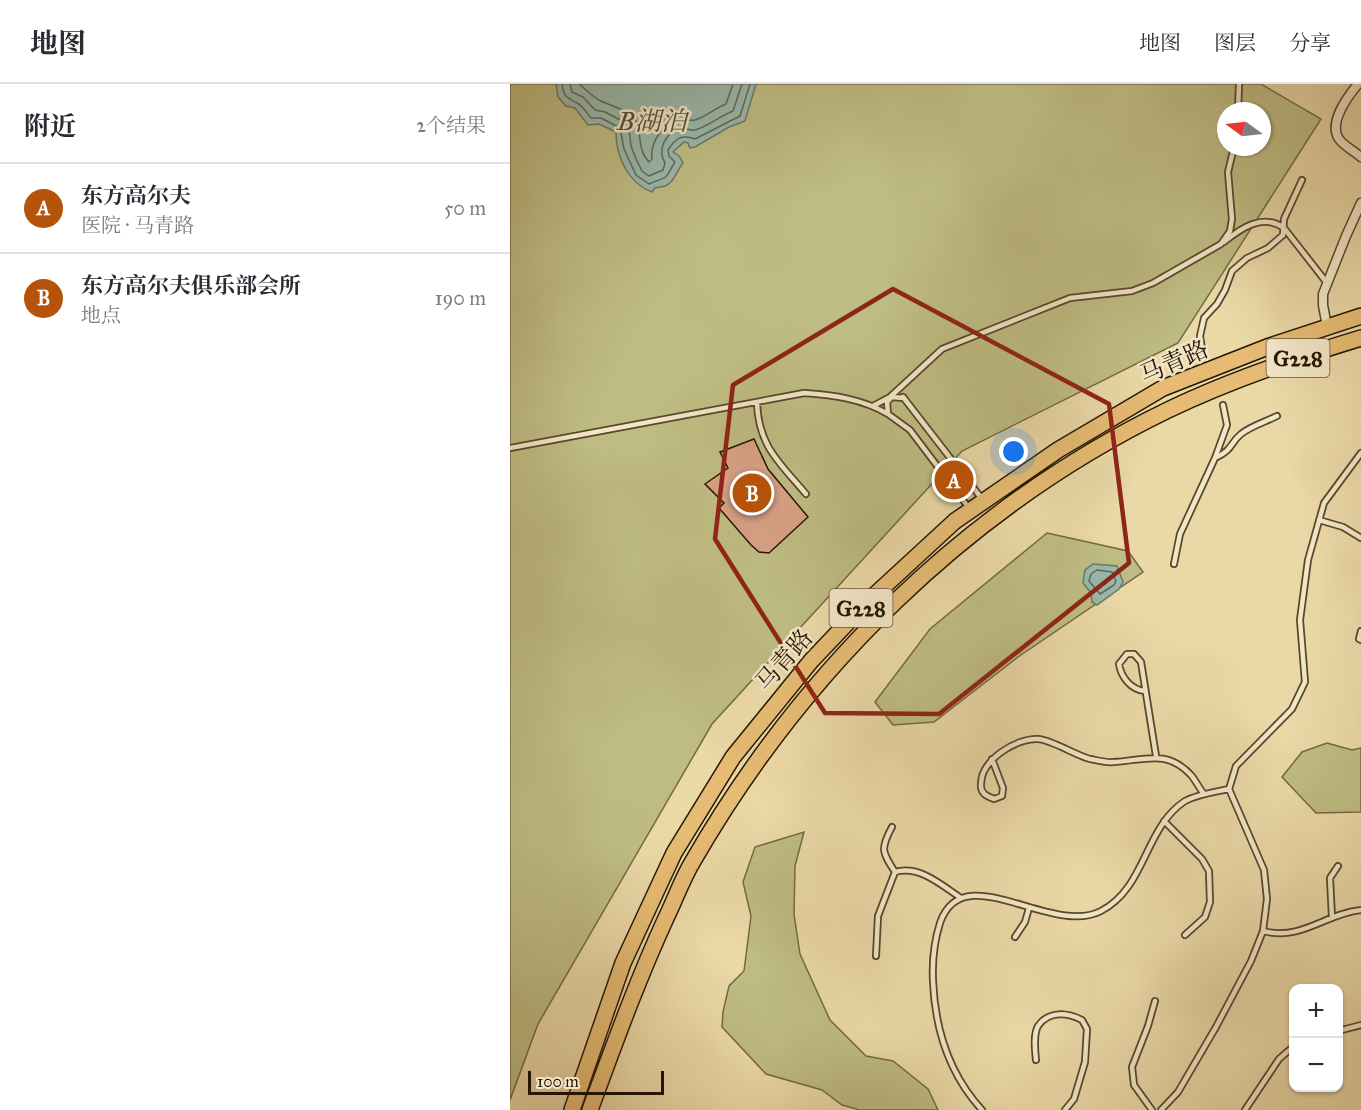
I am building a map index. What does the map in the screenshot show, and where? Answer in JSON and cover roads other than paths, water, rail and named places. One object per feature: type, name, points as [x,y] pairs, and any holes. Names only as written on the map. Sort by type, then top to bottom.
[{"type":"highway","name":"马青路","points":[[572,1110],[623,963],[674,853],[733,757],[811,661],[850,620],[955,521],[1058,450],[1163,388],[1270,346],[1361,316]]},
{"type":"highway","name":"马青路","points":[[590,1110],[641,972],[691,864],[747,773],[822,677],[876,620],[967,537],[1068,465],[1168,410],[1276,364],[1361,338]]},
{"type":"street","points":[[1358,84],[1348,97],[1335,133],[1340,141],[1361,157]]},
{"type":"street","points":[[1327,327],[1323,305],[1328,283],[1361,203]]},
{"type":"lane","points":[[1238,102],[1239,84]]},
{"type":"lane","points":[[1221,244],[1230,231],[1232,219],[1228,172],[1232,156]]},
{"type":"lane","points":[[1202,349],[1200,336],[1204,318],[1217,304],[1232,271],[1246,258],[1268,248],[1284,236],[1284,219],[1302,180]]},
{"type":"lane","points":[[873,406],[898,390],[942,349],[1070,298],[1132,291],[1153,283],[1221,244],[1236,232],[1262,221],[1275,222],[1284,228],[1328,283]]},
{"type":"lane","points":[[898,390],[977,506]]},
{"type":"lane","points":[[510,448],[533,446],[804,393],[830,395],[873,406],[910,430],[977,506]]},
{"type":"lane","points":[[888,414],[887,402],[892,397],[904,398]]},
{"type":"lane","points":[[757,402],[760,430],[770,452],[806,494]]},
{"type":"lane","points":[[1174,564],[1180,534],[1215,458],[1227,425],[1223,405]]},
{"type":"lane","points":[[1215,458],[1232,447],[1239,436],[1277,416]]},
{"type":"lane","points":[[1161,1110],[1178,1092],[1216,1027],[1251,961],[1263,931],[1267,898],[1264,870],[1229,789],[1236,766],[1292,709],[1305,682],[1300,620],[1308,560],[1324,503],[1361,453]]},
{"type":"lane","points":[[1319,520],[1343,527],[1361,538]]},
{"type":"lane","points":[[1361,631],[1359,639],[1361,640]]},
{"type":"lane","points":[[1144,691],[1135,688],[1120,671],[1119,664],[1127,654],[1134,654],[1141,662],[1156,756]]},
{"type":"lane","points":[[992,759],[1003,788],[1002,796],[994,799],[986,796],[980,788],[981,775],[987,764],[992,759],[1001,752],[1038,739],[1087,758],[1111,763],[1156,756],[1173,761],[1190,775],[1204,794]]},
{"type":"lane","points":[[982,1110],[956,1075],[940,1036],[934,1001],[934,942],[943,915],[954,900],[971,895],[991,896],[1052,915],[1080,917],[1100,912],[1126,890],[1169,814],[1187,800],[1229,789]]},
{"type":"lane","points":[[1164,821],[1202,859],[1209,871],[1210,902],[1205,917],[1185,935]]},
{"type":"lane","points":[[892,827],[884,841],[883,853],[895,872]]},
{"type":"lane","points":[[1332,918],[1330,878],[1338,866]]},
{"type":"lane","points":[[895,872],[905,869],[927,875],[961,898]]},
{"type":"lane","points":[[876,956],[878,916],[895,872]]},
{"type":"lane","points":[[1015,937],[1025,922],[1029,908]]},
{"type":"lane","points":[[1263,931],[1277,935],[1301,932],[1332,918],[1361,910]]},
{"type":"lane","points":[[1152,1110],[1134,1085],[1132,1066],[1155,1001]]},
{"type":"lane","points":[[1036,1060],[1035,1043],[1038,1026],[1048,1017],[1062,1013],[1082,1020],[1087,1029],[1085,1062],[1074,1099],[1065,1110]]},
{"type":"lane","points":[[1343,1030],[1361,1025]]},
{"type":"lane","points":[[1245,1110],[1279,1059],[1289,1050]]},
{"type":"water","name":"B湖泊","points":[[556,84],[756,84],[745,121],[729,127],[695,147],[690,148],[688,143],[684,142],[673,152],[683,163],[673,179],[664,186],[655,188],[652,192],[636,182],[625,168],[618,151],[616,132],[599,124],[588,125],[575,108],[566,106],[558,97]]},
{"type":"water","points":[[1093,564],[1117,566],[1123,582],[1119,589],[1097,605],[1092,602],[1091,593],[1083,583],[1085,570]]},
{"type":"place","name":"东方高尔夫","points":[[954,480]]},
{"type":"place","name":"东方高尔夫俱乐部会所","points":[[752,493]]}]
